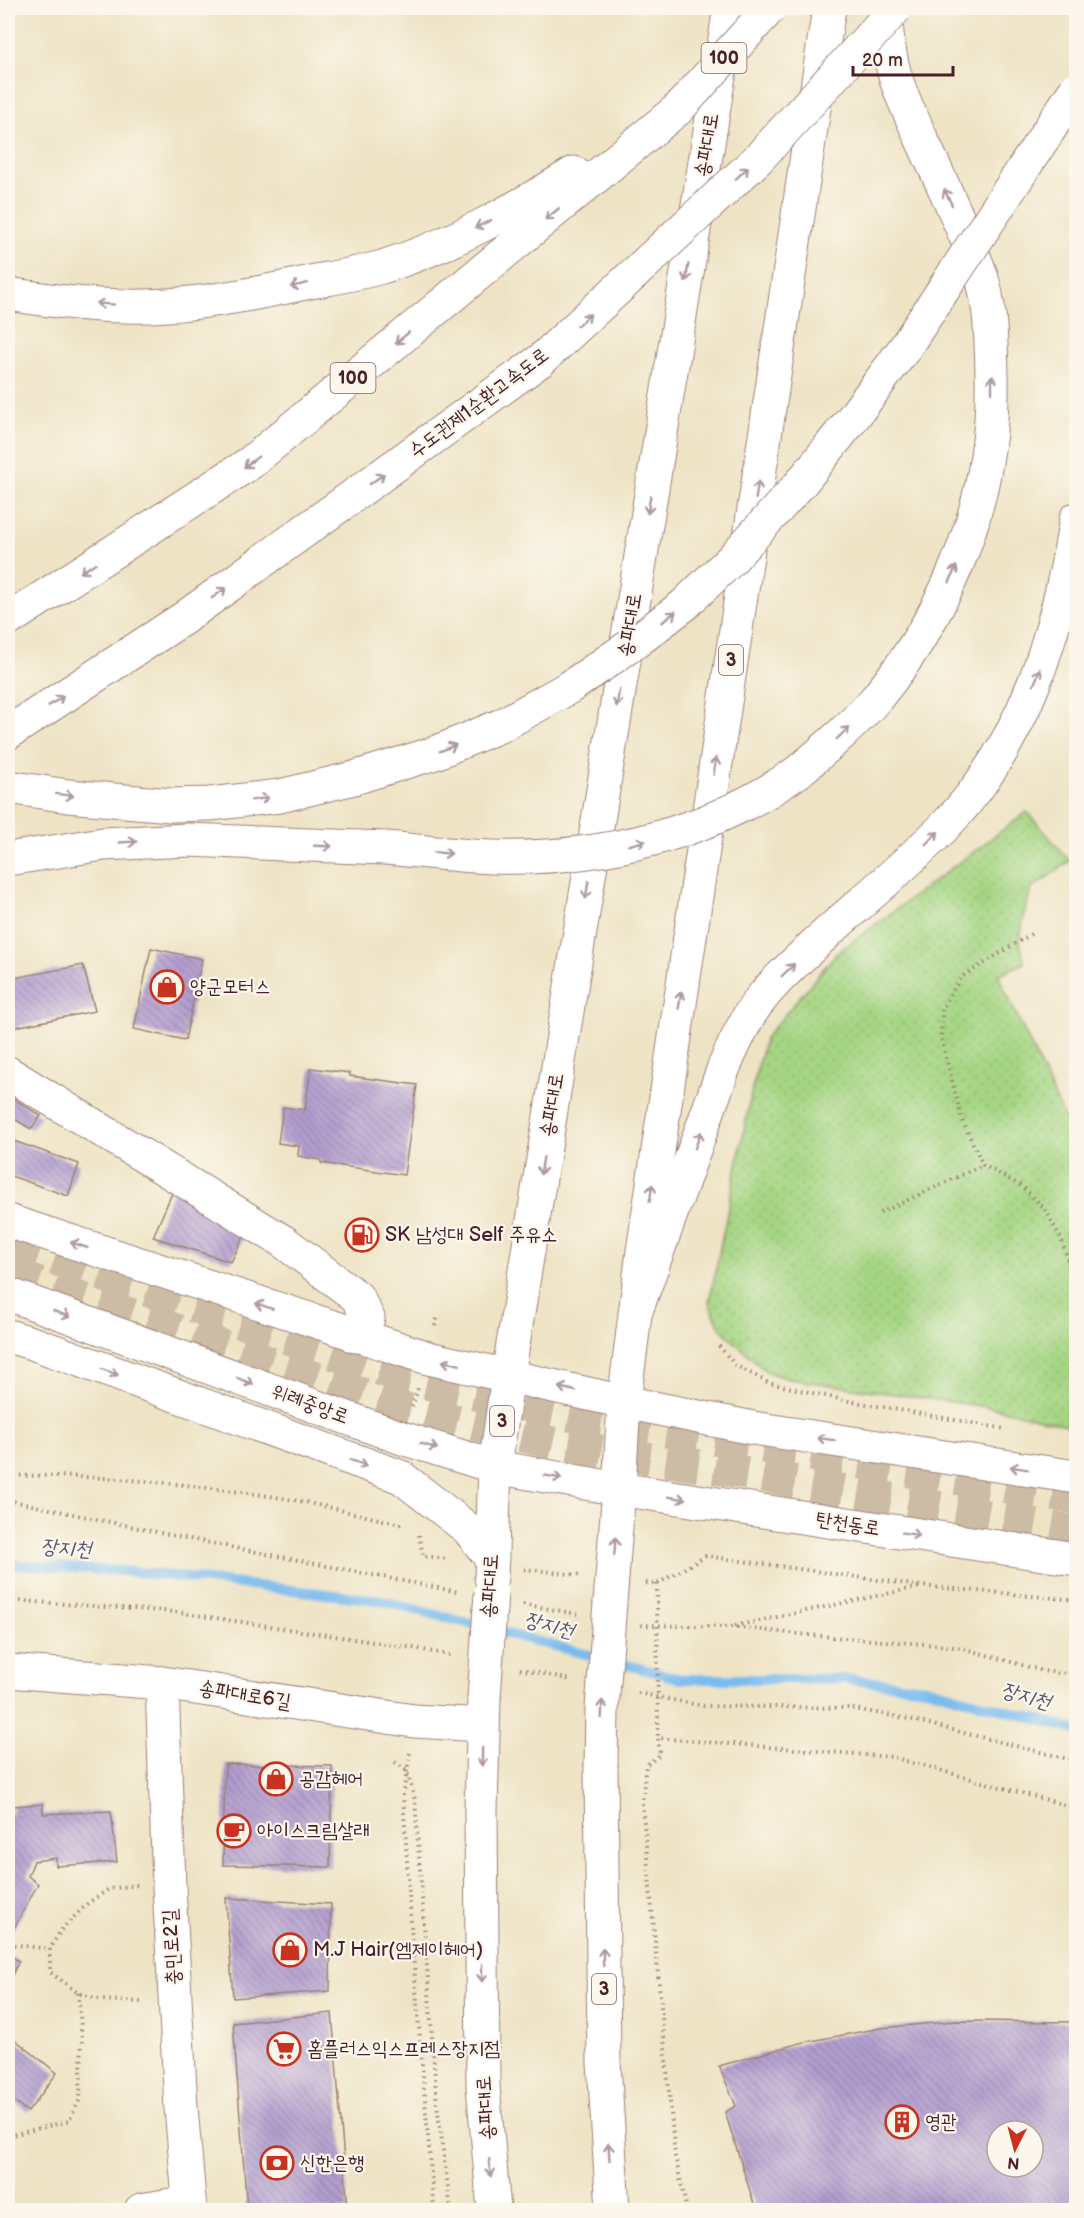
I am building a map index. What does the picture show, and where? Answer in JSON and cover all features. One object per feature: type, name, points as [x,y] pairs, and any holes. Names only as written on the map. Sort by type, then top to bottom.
[{"type":"main road","name":"송파대로","points":[[494,2211],[483,2086],[483,1712],[495,1467],[730,8]]},
{"type":"main road","name":"100","points":[[8,620],[250,463],[678,109],[770,8]]},
{"type":"main road","name":"3","points":[[613,2211],[604,2063],[601,1767],[602,1709],[624,1402],[635,1314],[829,8]]},
{"type":"main road","points":[[8,859],[103,844],[179,840],[385,848],[492,857],[579,855],[615,849],[703,823],[773,790],[830,745],[874,700],[899,669],[935,614],[976,512],[989,441],[992,378],[986,291],[963,229],[901,92],[891,60],[884,8]]},
{"type":"main road","name":"수도권제1순환고속도로","points":[[8,733],[184,618],[541,360],[758,159],[896,8]]},
{"type":"main road","points":[[8,787],[68,796],[171,805],[221,803],[280,796],[354,778],[435,753],[502,725],[570,687],[654,629],[684,605],[731,560],[801,483],[890,368],[1077,89]]},
{"type":"main road","points":[[8,294],[70,302],[136,305],[193,303],[271,291],[383,267],[451,240],[526,203],[678,109]]},
{"type":"main road","points":[[635,1314],[724,1067],[734,1042],[751,1013],[785,972],[944,827],[975,792],[1001,754],[1024,708],[1049,643],[1063,591],[1077,519]]},
{"type":"main road","points":[[8,1072],[284,1242],[330,1276],[357,1297],[368,1318],[355,1336]]},
{"type":"main road","points":[[8,1221],[428,1358],[753,1428],[1077,1477]]},
{"type":"main road","name":"위례중앙로","points":[[8,1294],[402,1438],[495,1467],[619,1489]]},
{"type":"main road","points":[[8,1336],[400,1477],[468,1529],[491,1582]]},
{"type":"main road","name":"탄천동로","points":[[619,1489],[1077,1559]]},
{"type":"main road","name":"송파대로6길","points":[[8,1671],[162,1683],[414,1720],[483,1712]]},
{"type":"main road","name":"충민로2길","points":[[162,1683],[175,2004],[190,2206]]},
{"type":"main road","points":[[141,2211],[190,2206]]},
{"type":"path","points":[[1031,934],[960,978],[942,1009],[941,1036],[962,1120],[983,1165],[1023,1187],[1044,1208],[1062,1240],[1077,1291]]},
{"type":"path","points":[[880,1214],[983,1165]]},
{"type":"path","points":[[402,1438],[428,1358],[438,1315]]},
{"type":"path","points":[[719,1346],[735,1365],[769,1383],[844,1400],[1013,1431]]},
{"type":"path","points":[[8,1476],[42,1475],[170,1484],[294,1500],[406,1525]]},
{"type":"path","points":[[8,1500],[180,1537],[491,1582],[731,1627],[963,1648],[1043,1671],[1077,1675]]},
{"type":"path","points":[[423,1556],[491,1582],[609,1605],[657,1584],[706,1556],[922,1586],[1077,1600]]},
{"type":"path","points":[[657,1584],[660,1755],[646,1765],[642,1802],[675,2156],[687,2211]]},
{"type":"path","points":[[731,1627],[922,1586]]},
{"type":"path","points":[[8,1600],[176,1612],[460,1657]]},
{"type":"path","points":[[518,1669],[576,1680]]},
{"type":"path","points":[[634,1692],[704,1706],[849,1708],[909,1719],[1077,1761]]},
{"type":"path","points":[[414,1720],[404,1795],[434,2211]]},
{"type":"path","points":[[658,1738],[892,1757],[1077,1808]]},
{"type":"path","points":[[395,1762],[407,1771],[416,1800],[437,2105],[451,2211]]},
{"type":"path","points":[[169,1881],[109,1889],[88,1903],[61,1930],[50,1949],[50,1972],[78,1993],[101,2000],[175,2004]]},
{"type":"path","points":[[8,1944],[50,1949]]},
{"type":"path","points":[[8,2136],[69,2121],[80,2099],[82,2039],[78,1993]]},
{"type":"green space","points":[[1027,812],[1070,861],[1031,889],[1023,918],[1020,941],[1024,963],[998,975],[1076,1143],[1076,1427],[994,1408],[789,1379],[767,1372],[721,1329],[709,1303],[752,1090],[765,1038],[836,954]]},
{"type":"building","points":[[151,948],[202,959],[185,1040],[134,1029]]},
{"type":"building","points":[[83,965],[95,1011],[10,1028],[8,979]]},
{"type":"building","points":[[311,1068],[417,1085],[404,1175],[321,1163],[321,1160],[298,1156],[299,1146],[278,1143],[283,1107],[305,1110]]},
{"type":"building","points":[[8,1095],[41,1116],[31,1129],[8,1115]]},
{"type":"building","points":[[8,1139],[79,1164],[68,1196],[8,1175]]},
{"type":"building","points":[[176,1184],[245,1234],[231,1262],[153,1237]]},
{"type":"building","points":[[225,1764],[332,1766],[330,1867],[223,1865]]},
{"type":"building","points":[[43,1804],[43,1814],[111,1811],[117,1862],[56,1866],[56,1858],[34,1861],[28,1876],[38,1884],[8,1939],[8,1809],[13,1816],[12,1806]]},
{"type":"building","points":[[226,1898],[331,1904],[330,1991],[233,1998]]},
{"type":"building","points":[[8,1955],[19,1961],[8,1983]]},
{"type":"building","points":[[332,2013],[348,2210],[247,2210],[233,2023]]},
{"type":"building","name":"영관","points":[[955,2021],[1076,2022],[1076,2210],[756,2210],[725,2112],[736,2106],[719,2066],[800,2043],[881,2028]]},
{"type":"building","points":[[8,2034],[57,2073],[28,2112],[8,2097]]},
{"type":"waterway","name":"장지천","points":[[8,1564],[137,1572],[379,1600],[681,1679],[846,1679],[926,1688],[1076,1730]]},
{"type":"tunnel","points":[[8,1243],[408,1379],[579,1417],[1076,1498]]},
{"type":"tunnel","points":[[8,1272],[402,1408],[566,1446],[748,1473],[1076,1532]]},
{"type":"place","name":"양군모터스","points":[[167,987]]},
{"type":"place","name":"SK 남성대 Self 주유소","points":[[362,1235]]},
{"type":"place","name":"공감헤어","points":[[276,1779]]},
{"type":"place","name":"아이스크림살래","points":[[234,1831]]},
{"type":"place","name":"M.J Hair(엠제이헤어)","points":[[290,1950]]},
{"type":"place","name":"홈플러스익스프레스장지점","points":[[284,2049]]},
{"type":"place","name":"영관","points":[[902,2122]]},
{"type":"place","name":"신한은행","points":[[277,2163]]}]
